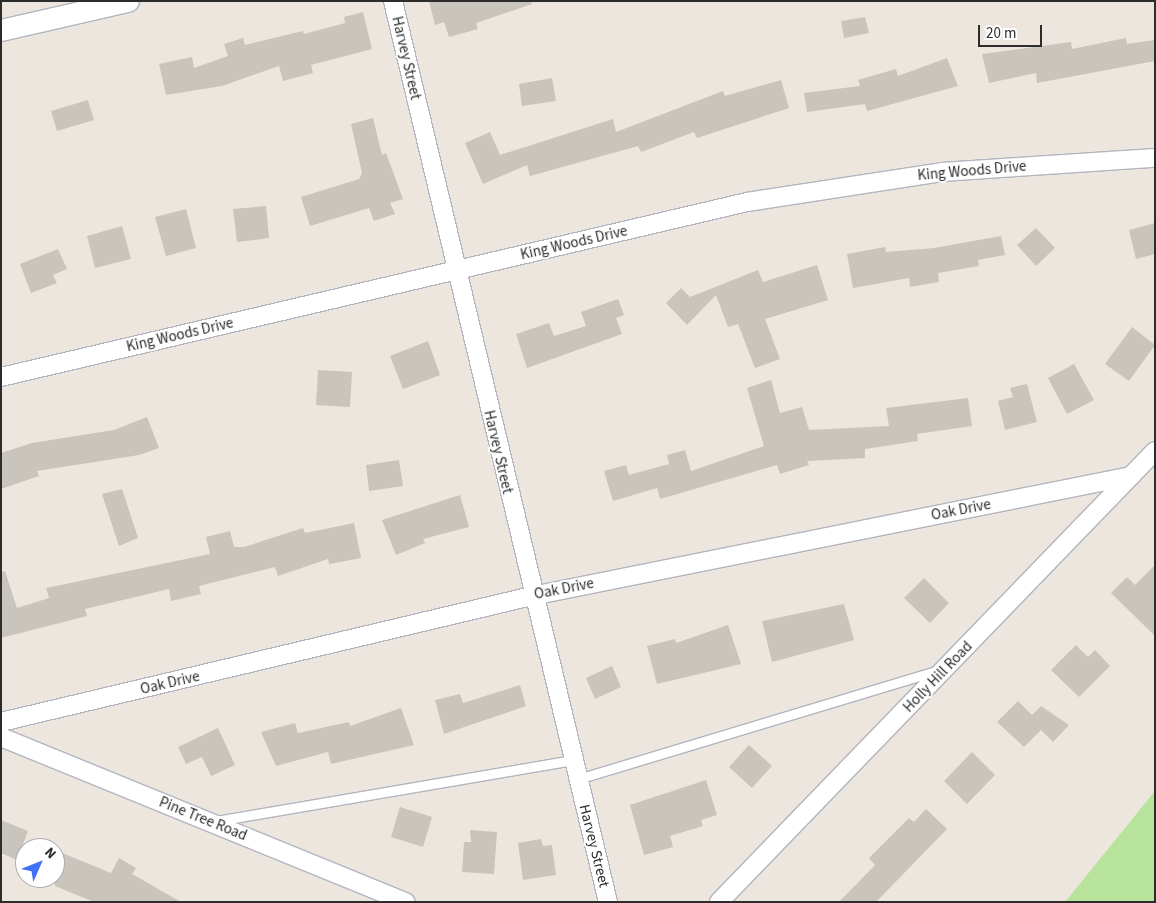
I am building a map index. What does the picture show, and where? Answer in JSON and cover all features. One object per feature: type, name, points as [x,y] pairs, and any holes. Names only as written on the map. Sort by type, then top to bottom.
[{"type":"street","points":[[1,30],[128,1]]},
{"type":"street","name":"Harvey Street","points":[[393,1],[532,596],[608,902]]},
{"type":"street","name":"King Woods Drive","points":[[1,377],[747,202],[942,172],[1155,158]]},
{"type":"street","name":"Holly Hill Road","points":[[719,902],[1155,451]]},
{"type":"street","name":"Oak Drive","points":[[1,722],[532,596],[1131,476]]},
{"type":"street","name":"Pine Tree Road","points":[[1,737],[406,902]]},
{"type":"lane","points":[[578,779],[948,667]]},
{"type":"lane","points":[[211,822],[573,760]]},
{"type":"green space","points":[[1155,791],[1155,902],[1065,902]]},
{"type":"building","points":[[429,1],[531,1],[532,4],[476,23],[478,29],[449,37],[444,22],[435,25]]},
{"type":"building","points":[[363,12],[372,49],[311,65],[313,73],[283,81],[279,66],[222,86],[166,95],[159,64],[192,57],[194,68],[228,56],[224,44],[243,38],[245,45],[303,31],[304,34],[345,23],[344,17]]},
{"type":"building","points":[[865,17],[869,33],[844,38],[841,21]]},
{"type":"building","points":[[1126,38],[1127,44],[1155,40],[1155,61],[1037,83],[1036,73],[989,83],[982,54],[1071,42],[1072,49]]},
{"type":"building","points":[[947,58],[958,86],[867,111],[865,104],[807,112],[804,93],[860,86],[858,80],[896,69],[898,76]]},
{"type":"building","points":[[552,78],[556,101],[522,106],[519,84]]},
{"type":"building","points":[[781,80],[789,108],[697,138],[694,132],[641,152],[638,146],[530,176],[527,165],[483,184],[465,143],[490,132],[500,155],[613,119],[616,132],[723,91],[725,96]]},
{"type":"building","points":[[88,100],[94,120],[57,131],[51,111]]},
{"type":"building","points":[[373,118],[382,155],[386,153],[403,199],[390,203],[395,214],[374,221],[369,208],[310,226],[301,197],[359,179],[362,173],[351,124]]},
{"type":"building","points":[[266,206],[269,238],[237,242],[233,209]]},
{"type":"building","points":[[186,209],[196,248],[166,256],[155,217]]},
{"type":"building","points":[[1155,223],[1155,254],[1136,259],[1129,230]]},
{"type":"building","points":[[122,226],[131,259],[95,268],[87,236]]},
{"type":"building","points":[[1036,228],[1055,248],[1036,266],[1017,245]]},
{"type":"building","points":[[1001,236],[1005,255],[978,260],[979,266],[938,273],[939,282],[910,287],[909,278],[853,288],[847,254],[885,247],[886,252],[934,248]]},
{"type":"building","points":[[58,249],[67,269],[53,275],[57,283],[31,293],[20,264]]},
{"type":"building","points":[[817,265],[828,300],[765,319],[780,359],[755,368],[738,324],[728,327],[716,295],[687,325],[666,303],[681,288],[690,297],[758,270],[763,282]]},
{"type":"building","points":[[618,299],[624,315],[616,318],[622,334],[527,368],[516,334],[549,323],[554,336],[586,326],[581,312]]},
{"type":"building","points":[[1132,327],[1155,345],[1129,381],[1105,364]]},
{"type":"building","points":[[428,341],[440,375],[403,389],[390,356]]},
{"type":"building","points":[[1074,364],[1094,400],[1067,414],[1048,378]]},
{"type":"building","points":[[318,370],[352,372],[350,407],[316,405]]},
{"type":"building","points":[[771,380],[780,413],[802,407],[809,430],[889,426],[886,408],[968,398],[972,426],[917,434],[918,441],[865,449],[865,458],[807,461],[809,465],[780,474],[777,465],[660,499],[657,488],[613,501],[604,471],[626,465],[629,475],[669,464],[667,455],[685,450],[691,471],[764,446],[747,388]]},
{"type":"building","points":[[1027,384],[1037,422],[1005,430],[998,401],[1013,397],[1010,388]]},
{"type":"building","points":[[147,417],[159,448],[139,455],[37,471],[39,476],[1,489],[1,453],[32,443],[114,430]]},
{"type":"building","points":[[399,460],[403,486],[369,491],[366,465]]},
{"type":"building","points":[[122,489],[138,538],[119,546],[102,494]]},
{"type":"building","points":[[460,495],[469,527],[423,539],[425,543],[396,555],[382,520]]},
{"type":"building","points":[[354,523],[361,558],[329,564],[328,559],[278,576],[275,567],[199,586],[201,594],[171,601],[169,589],[85,609],[87,616],[1,638],[1,572],[5,571],[17,608],[49,598],[46,588],[210,554],[206,537],[230,531],[234,547],[244,547],[303,528],[305,533]]},
{"type":"building","points":[[1155,565],[1155,636],[1111,593],[1127,577],[1135,585]]},
{"type":"building","points":[[924,578],[949,603],[930,623],[904,598]]},
{"type":"building","points":[[844,604],[854,640],[772,662],[762,621]]},
{"type":"building","points":[[728,625],[741,664],[657,684],[647,646],[675,639],[676,643]]},
{"type":"building","points":[[1076,645],[1088,657],[1095,650],[1110,666],[1079,697],[1051,670]]},
{"type":"building","points":[[612,666],[621,687],[595,699],[586,678]]},
{"type":"building","points":[[520,685],[526,706],[444,734],[435,700],[460,694],[463,703]]},
{"type":"building","points":[[1018,701],[1032,715],[1041,706],[1069,725],[1053,742],[1041,730],[1024,747],[997,722]]},
{"type":"building","points":[[401,708],[414,745],[331,764],[328,752],[276,766],[261,732],[295,723],[298,733],[349,722],[350,726]]},
{"type":"building","points":[[218,728],[235,765],[211,776],[202,757],[186,764],[178,747]]},
{"type":"building","points":[[749,745],[772,766],[752,788],[729,767]]},
{"type":"building","points":[[972,752],[995,775],[967,804],[944,781]]},
{"type":"building","points":[[706,780],[717,815],[701,820],[703,826],[670,836],[673,847],[644,855],[630,805]]},
{"type":"building","points":[[400,807],[432,817],[423,847],[391,837]]},
{"type":"building","points":[[926,809],[947,829],[876,902],[839,902],[875,865],[869,858],[909,818],[914,822]]},
{"type":"building","points":[[1,820],[28,831],[25,838],[15,838],[15,859],[1,853]]},
{"type":"building","points":[[470,830],[497,832],[494,874],[462,872],[464,842],[471,842]]},
{"type":"building","points":[[541,839],[543,846],[552,845],[556,875],[523,880],[518,843]]},
{"type":"building","points":[[65,854],[111,873],[119,858],[136,868],[132,874],[181,902],[94,902],[60,888],[65,888]]}]
